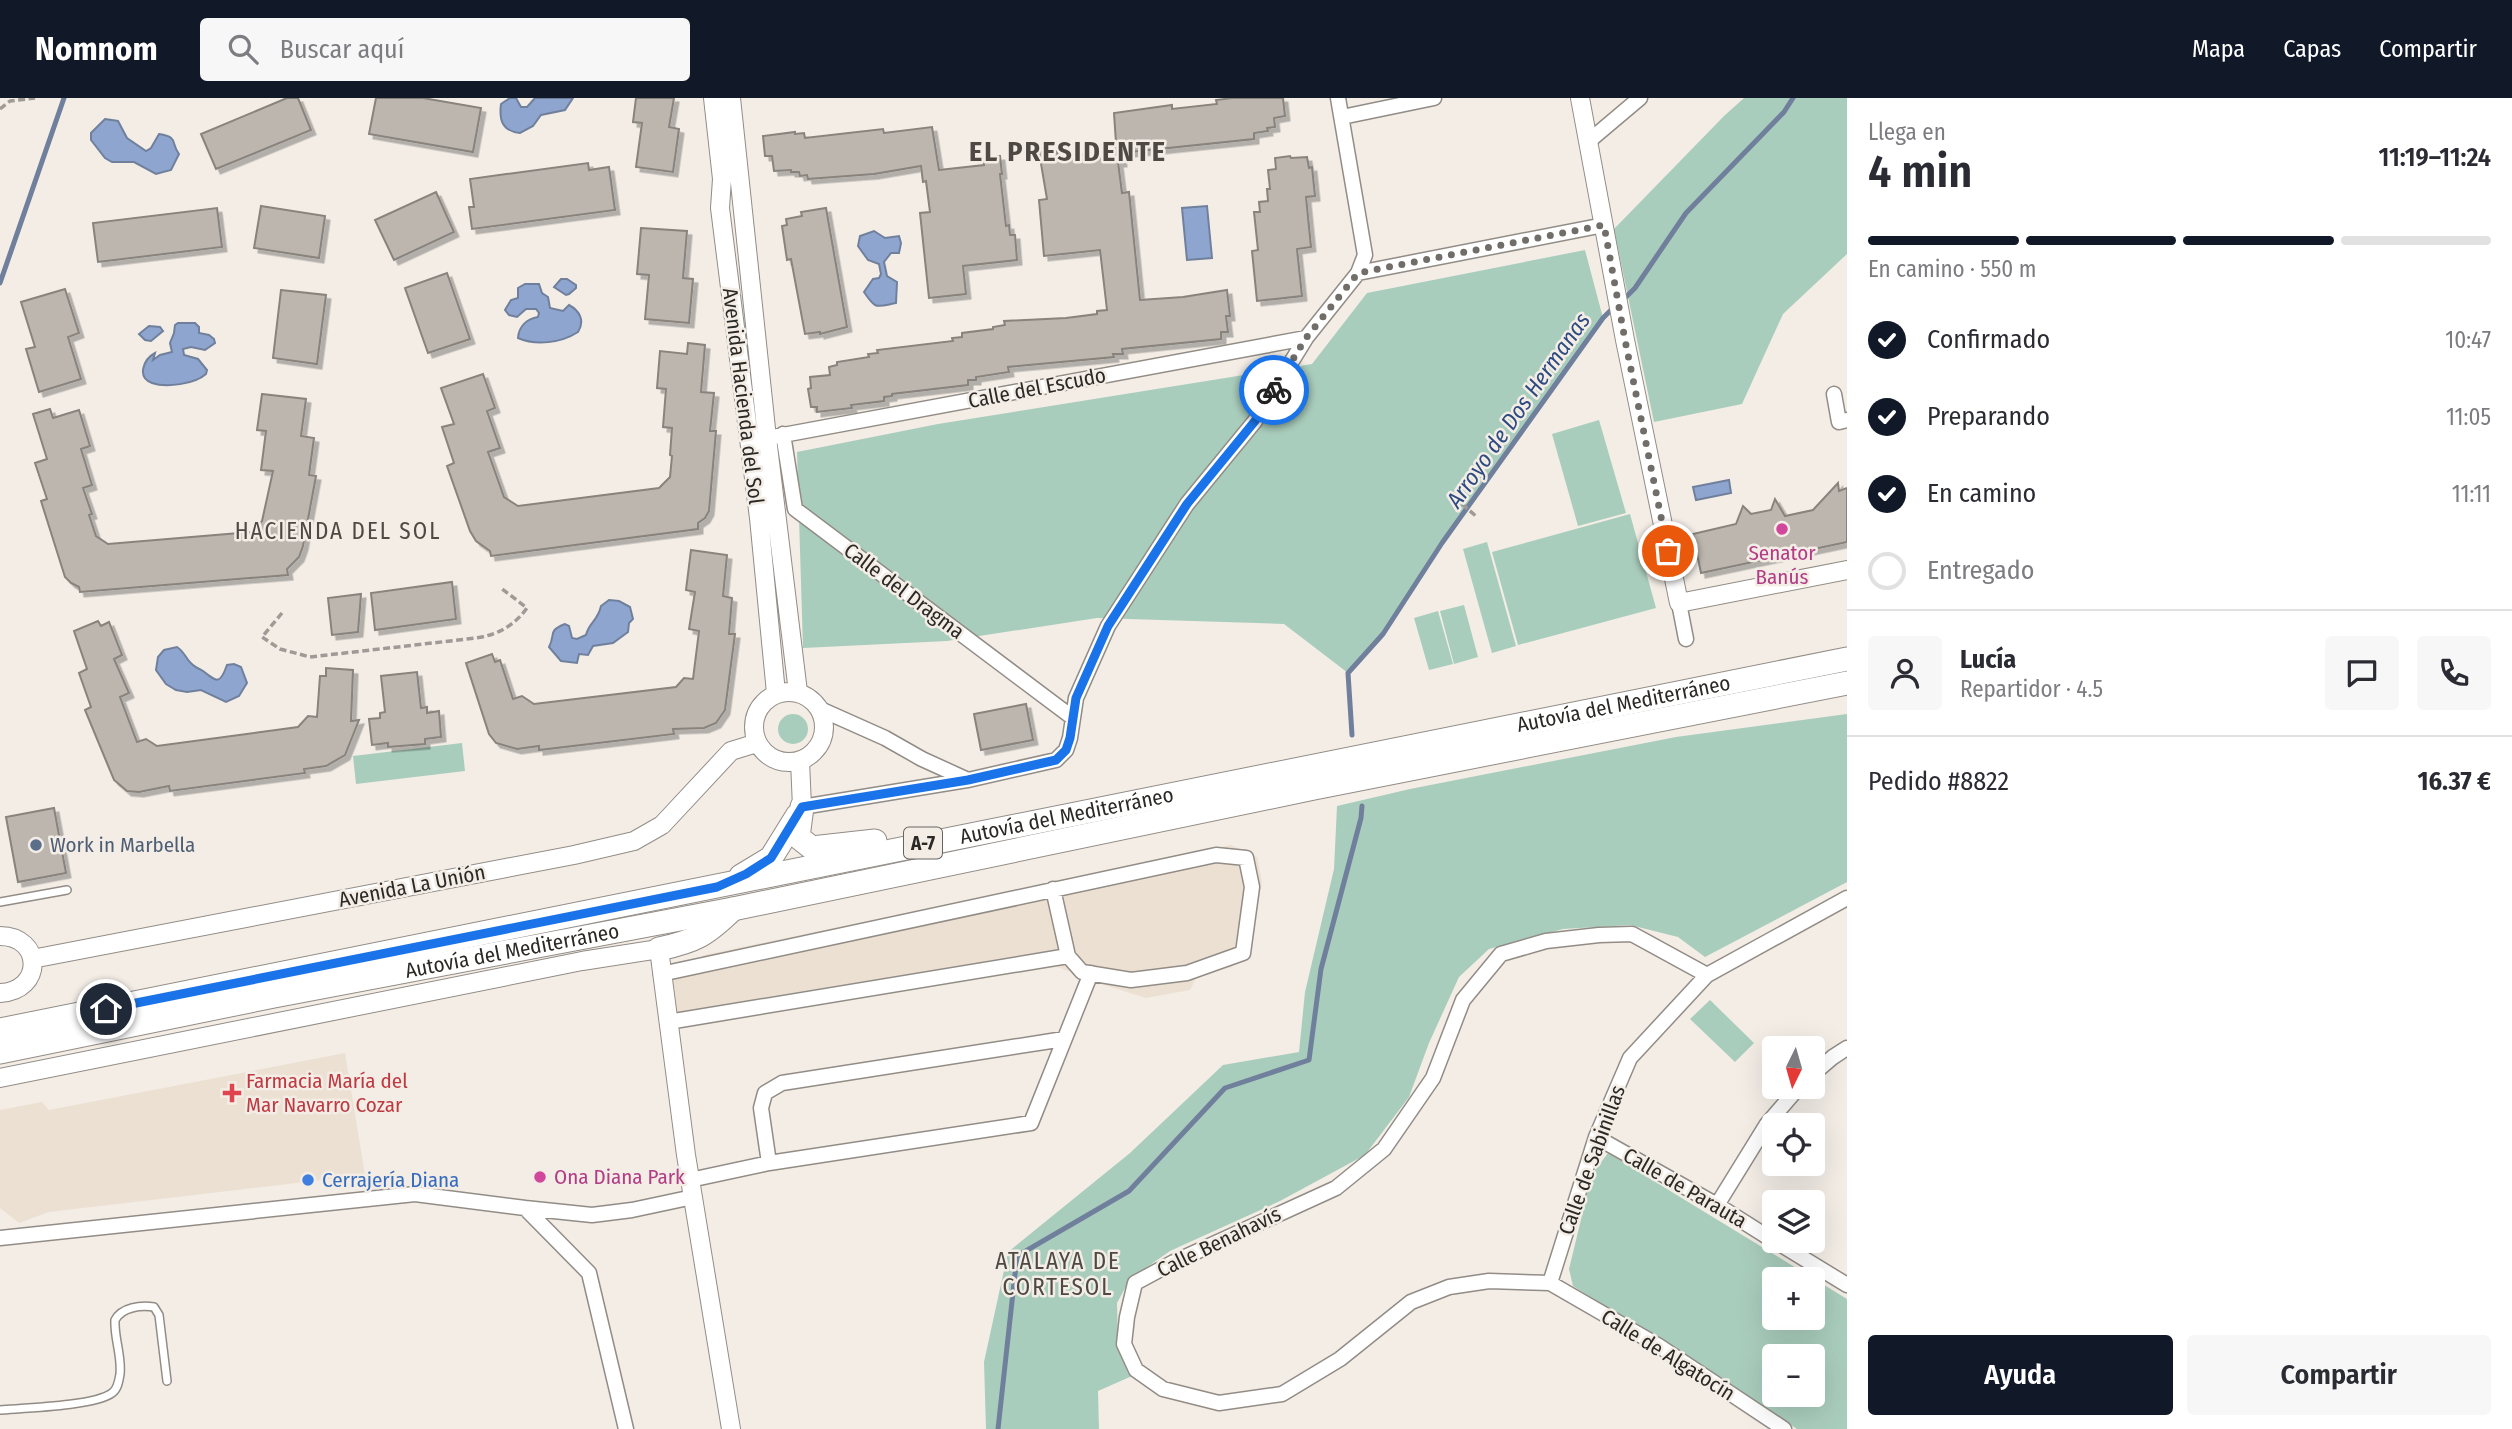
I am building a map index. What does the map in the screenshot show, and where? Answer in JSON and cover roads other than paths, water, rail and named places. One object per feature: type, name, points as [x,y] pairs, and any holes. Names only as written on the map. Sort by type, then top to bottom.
[{"type":"highway","name":"Autovía del Mediterráneo","points":[[0,1030],[1847,659]]},
{"type":"highway","name":"Autovía del Mediterráneo","points":[[0,1052],[274,996],[733,909],[1314,788],[1847,683]]},
{"type":"highway","points":[[1783,696],[1847,697]]},
{"type":"highway","points":[[802,807],[798,837],[812,848],[864,841],[932,841]]},
{"type":"highway","points":[[717,887],[746,874],[771,858],[802,807]]},
{"type":"highway","points":[[659,948],[690,942],[713,929],[733,909]]},
{"type":"street","name":"Avenida Hacienda del Sol","points":[[713,98],[722,179],[720,208],[759,518],[776,693]]},
{"type":"street","name":"Avenida Hacienda del Sol","points":[[731,98],[775,436],[798,692]]},
{"type":"street","points":[[800,761],[802,807],[968,780],[1056,760],[1066,750],[1076,698],[1108,626],[1187,504],[1255,421],[1306,338],[1358,273],[1364,255],[1338,98]]},
{"type":"street","points":[[1342,117],[1434,98]]},
{"type":"street","points":[[1580,98],[1625,340],[1686,639]]},
{"type":"street","points":[[1589,141],[1640,98]]},
{"type":"street","points":[[1358,273],[1604,225]]},
{"type":"street","name":"Calle del Escudo","points":[[775,436],[1306,338]]},
{"type":"street","points":[[1834,394],[1839,422],[1847,420]]},
{"type":"street","name":"Calle del Dragma","points":[[775,436],[795,509],[1073,718]]},
{"type":"street","points":[[1679,603],[1847,570]]},
{"type":"street","points":[[820,709],[825,730],[822,740],[809,756],[800,761],[789,762],[770,757],[757,743],[753,723],[755,714],[768,698],[776,693],[798,692],[807,696],[820,709],[968,780]]},
{"type":"street","name":"Avenida La Unión","points":[[32,959],[574,855],[634,841],[662,825],[731,751],[757,743]]},
{"type":"street","points":[[661,974],[1053,889],[1216,855],[1246,858],[1252,887],[1243,953],[1187,973],[1131,980],[1082,972],[1068,956],[1053,889]]},
{"type":"street","name":"Calle de Sabinillas","points":[[1549,1283],[1596,1137],[1630,1058],[1707,975],[1847,898]]},
{"type":"street","name":"Calle Benahavís","points":[[1549,1283],[1489,1280],[1449,1287],[1411,1302],[1340,1359],[1282,1394],[1219,1403],[1163,1389],[1136,1370],[1124,1344],[1135,1283],[1174,1262],[1336,1188],[1384,1149],[1433,1078],[1463,1000],[1501,954],[1546,941],[1632,934],[1707,975]]},
{"type":"street","points":[[0,936],[16,938],[24,943],[32,959],[30,977],[25,984],[18,990],[0,993]]},
{"type":"street","points":[[0,1078],[659,948],[692,1188],[731,1429]]},
{"type":"street","points":[[668,1022],[1068,956]]},
{"type":"street","points":[[0,1238],[415,1194],[592,1215],[632,1210],[769,1163],[1031,1123],[1091,973]]},
{"type":"street","points":[[769,1163],[761,1108],[765,1093],[782,1083],[1064,1040]]},
{"type":"street","points":[[1825,1064],[1847,1048]]},
{"type":"street","points":[[1717,1205],[1767,1124],[1789,1099]]},
{"type":"street","name":"Calle de Parauta","points":[[1596,1137],[1762,1233]]},
{"type":"street","points":[[525,1208],[589,1273],[626,1429]]},
{"type":"street","name":"Calle de Parauta","points":[[1795,1253],[1846,1284]]},
{"type":"street","name":"Calle de Algatocín","points":[[1549,1283],[1658,1346],[1784,1429]]},
{"type":"lane","points":[[0,902],[67,890]]},
{"type":"lane","points":[[0,1410],[59,1405],[111,1394],[117,1388],[120,1372],[116,1320],[124,1310],[146,1306],[154,1307],[159,1315],[167,1381]]},
{"type":"water","points":[[510,98],[516,98],[521,107],[527,107],[535,98],[573,98],[565,110],[541,115],[533,126],[520,133],[509,130],[501,120],[501,104]]},
{"type":"water","points":[[105,119],[118,121],[127,138],[146,151],[151,148],[159,134],[172,138],[179,154],[171,170],[156,174],[134,162],[112,162],[105,158],[91,140],[91,133]]},
{"type":"water","points":[[1207,206],[1212,258],[1187,260],[1182,208]]},
{"type":"water","points":[[874,231],[885,238],[899,236],[899,253],[891,253],[884,262],[887,276],[897,282],[896,303],[877,306],[864,292],[873,279],[879,278],[881,274],[879,264],[868,260],[858,246],[860,236]]},
{"type":"water","points":[[561,279],[567,279],[576,285],[576,288],[566,295],[554,287]]},
{"type":"water","points":[[525,284],[539,284],[542,293],[548,297],[550,308],[563,311],[569,305],[576,310],[581,320],[578,332],[564,339],[548,342],[518,338],[524,324],[538,317],[539,313],[536,309],[526,309],[517,317],[509,315],[505,310],[511,300],[518,298],[518,288]]},
{"type":"water","points":[[178,323],[195,323],[199,327],[199,333],[214,339],[215,343],[205,350],[191,347],[183,349],[184,355],[198,359],[207,370],[206,374],[180,384],[152,383],[144,377],[143,368],[155,353],[153,360],[172,352],[170,343]]},
{"type":"water","points":[[149,326],[160,327],[163,331],[151,341],[145,340],[139,334]]},
{"type":"water","points":[[1729,480],[1731,493],[1696,500],[1693,487]]},
{"type":"water","points":[[609,600],[619,601],[630,607],[633,619],[629,623],[628,632],[613,643],[593,646],[588,655],[579,654],[577,663],[561,661],[549,647],[554,631],[565,624],[569,626],[572,638],[586,635],[601,606]]},
{"type":"water","points":[[177,647],[194,666],[218,680],[227,665],[241,667],[247,683],[239,696],[226,702],[201,690],[187,692],[166,684],[156,670],[158,657],[164,650]]},
{"type":"waterway","points":[[0,283],[64,98]]},
{"type":"waterway","name":"Arroyo de Dos Hermanas","points":[[1622,301],[1635,288],[1686,213],[1784,112],[1793,98]]},
{"type":"waterway","name":"Arroyo de Dos Hermanas","points":[[1352,735],[1348,673],[1383,634],[1442,543],[1603,318],[1614,307]]},
{"type":"waterway","name":"Arroyo de Dos Hermanas","points":[[998,1429],[1017,1256],[1129,1191],[1225,1088],[1309,1060],[1321,969],[1362,806]]},
{"type":"place","name":"Senator Banús","points":[[1782,529]]},
{"type":"place","name":"Work in Marbella","points":[[36,845]]},
{"type":"place","name":"Farmacia María del Mar Navarro Cozar","points":[[232,1093]]},
{"type":"place","name":"Ona Diana Park","points":[[540,1177]]},
{"type":"place","name":"Cerrajería Diana","points":[[308,1180]]},
{"type":"district","name":"EL PRESIDENTE","points":[[1068,151]]},
{"type":"district","name":"HACIENDA DEL SOL","points":[[338,531]]},
{"type":"district","name":"ATALAYA DE CORTESOL","points":[[1058,1274]]}]
